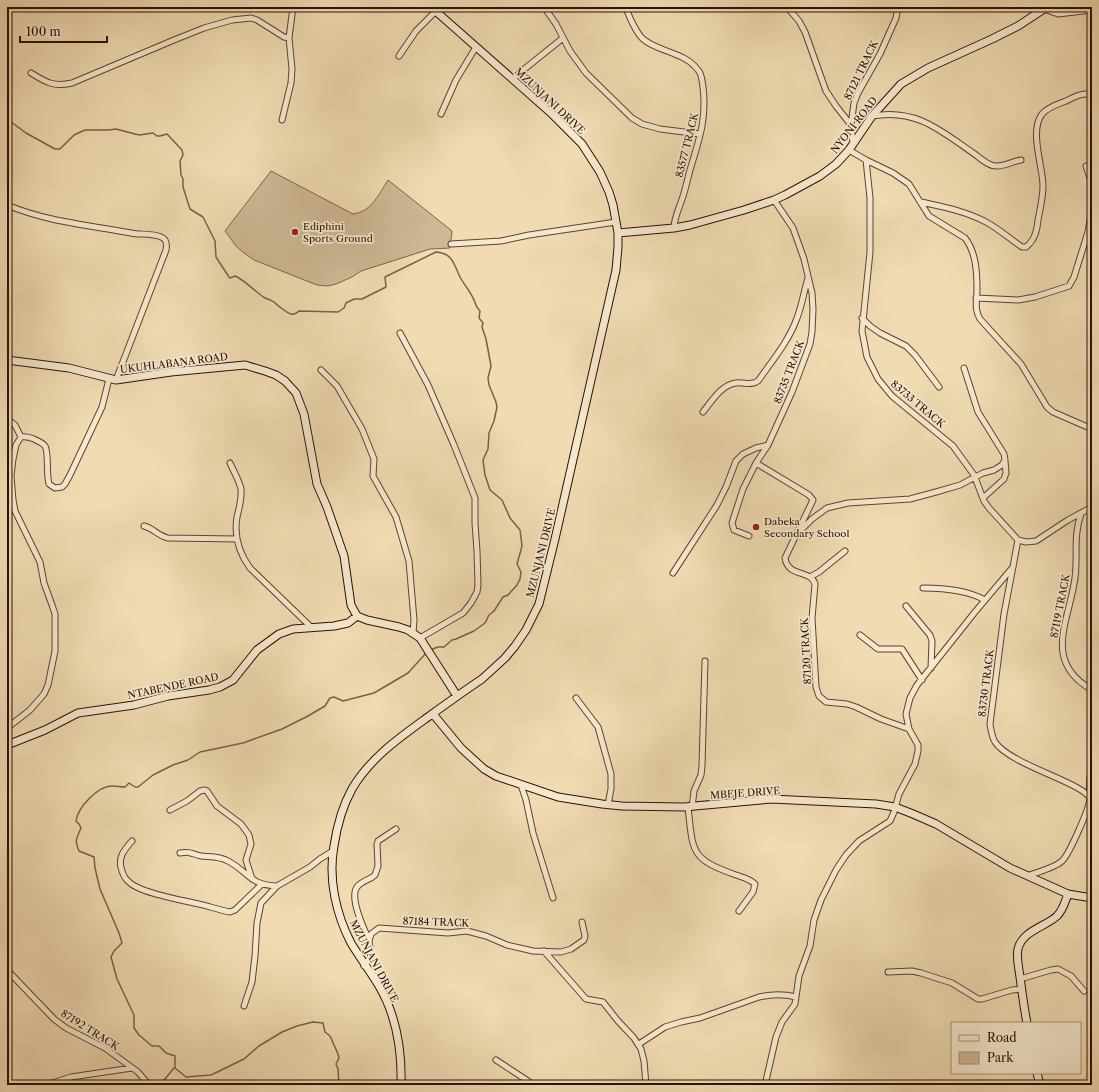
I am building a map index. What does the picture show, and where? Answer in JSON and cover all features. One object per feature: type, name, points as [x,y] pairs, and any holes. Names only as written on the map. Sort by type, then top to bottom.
[{"type":"street","points":[[282,120],[291,83],[292,69],[290,38],[293,7]]},
{"type":"street","points":[[544,7],[570,51],[586,73],[632,118],[642,124],[660,130],[700,134]]},
{"type":"street","name":"83577 TRACK","points":[[626,7],[630,18],[644,40],[677,54],[692,64],[699,71],[705,104],[704,120],[681,202],[675,218],[674,228]]},
{"type":"street","points":[[787,7],[799,21],[805,32],[826,91],[851,125]]},
{"type":"street","name":"87121 TRACK","points":[[853,143],[851,125],[852,109],[858,93],[880,54],[896,18],[898,7]]},
{"type":"street","points":[[1046,8],[1058,14],[1092,10]]},
{"type":"street","name":"NYONI ROAD","points":[[618,233],[674,228],[737,212],[774,200],[828,171],[849,150],[872,116],[894,91],[910,78],[944,60],[998,36],[1046,8]]},
{"type":"street","points":[[398,56],[434,9]]},
{"type":"street","name":"MZUNJANI DRIVE","points":[[401,1085],[400,1056],[389,1009],[379,986],[364,966],[349,939],[338,909],[332,877],[333,851],[340,815],[352,789],[370,764],[390,745],[482,679],[505,658],[526,630],[538,604],[548,569],[616,270],[618,247],[618,233],[609,192],[600,172],[588,152],[573,134],[434,9]]},
{"type":"street","points":[[31,73],[47,83],[54,85],[72,83],[204,28],[243,18],[257,20],[279,34],[290,38]]},
{"type":"street","points":[[512,79],[563,38]]},
{"type":"street","points":[[441,114],[456,80],[476,47]]},
{"type":"street","points":[[920,202],[955,210],[974,217],[999,230],[1022,247],[1026,247],[1031,243],[1035,233],[1042,196],[1043,183],[1037,131],[1040,119],[1046,111],[1058,104],[1081,94],[1086,93],[1092,95]]},
{"type":"street","points":[[872,116],[901,114],[930,124],[994,166],[1021,160]]},
{"type":"street","points":[[849,150],[909,184],[929,216],[960,234],[968,242],[973,252],[976,264],[976,311],[980,319],[1021,364],[1047,407],[1053,412],[1092,429]]},
{"type":"street","name":"83733 TRACK","points":[[866,160],[870,198],[870,252],[862,318],[862,331],[865,350],[872,369],[892,396],[953,446],[968,465],[989,508],[1018,540]]},
{"type":"street","points":[[1086,166],[1092,193]]},
{"type":"street","name":"83735 TRACK","points":[[749,536],[734,530],[732,523],[743,489],[756,462],[768,445],[792,392],[810,344],[812,332],[813,309],[808,275],[797,235],[774,200]]},
{"type":"street","points":[[7,205],[38,216],[63,222],[139,235],[158,236],[164,238],[166,241],[166,250],[97,420],[62,487],[55,488],[49,484],[47,479],[47,451],[45,446],[27,436],[21,437]]},
{"type":"street","points":[[976,298],[1008,300],[1027,298],[1069,286],[1074,278],[1088,232],[1092,210]]},
{"type":"street","points":[[451,244],[501,241],[529,235],[616,222]]},
{"type":"street","points":[[703,412],[725,387],[738,383],[751,384],[758,381],[784,345],[791,332],[799,313],[808,275]]},
{"type":"street","points":[[862,318],[880,333],[910,349],[939,387]]},
{"type":"street","points":[[400,333],[428,385],[475,498],[477,592],[463,613],[422,641]]},
{"type":"street","name":"UKUHLABANA ROAD","points":[[7,360],[80,370],[113,380],[170,372],[245,365],[276,375],[285,381],[296,393],[304,414],[317,484],[342,548],[351,605],[357,616]]},
{"type":"street","points":[[964,368],[978,412],[1002,449],[1005,460],[1006,473],[1004,479],[983,498]]},
{"type":"street","points":[[321,370],[337,386],[362,429],[374,459],[373,476],[396,517],[409,561],[414,620],[413,633]]},
{"type":"street","points":[[7,419],[15,425],[21,437]]},
{"type":"street","points":[[7,728],[30,710],[44,694],[48,685],[55,651],[54,614],[52,605],[44,583],[38,557],[15,511],[12,500],[11,476],[16,446],[21,437]]},
{"type":"street","points":[[673,573],[717,505],[726,488],[736,461],[743,454],[756,448],[768,445]]},
{"type":"street","points":[[796,536],[812,518],[827,508],[848,503],[910,499],[960,485],[983,473],[999,467],[1005,460]]},
{"type":"street","points":[[756,462],[812,498],[811,506],[785,558],[786,563],[793,571],[810,577],[820,572],[845,552]]},
{"type":"street","points":[[230,463],[238,478],[241,489],[241,502],[236,532],[243,559],[250,568],[311,627]]},
{"type":"street","points":[[1018,540],[1026,542],[1036,541],[1068,520],[1092,507]]},
{"type":"street","name":"87119 TRACK","points":[[1081,514],[1076,534],[1075,576],[1072,595],[1061,639],[1064,656],[1072,674],[1077,681],[1092,690]]},
{"type":"street","points":[[144,526],[149,527],[161,536],[168,538],[237,539]]},
{"type":"street","name":"83730 TRACK","points":[[1018,540],[1003,621],[990,724],[991,734],[1000,748],[1016,760],[1074,786],[1089,796]]},
{"type":"street","points":[[765,1085],[776,1037],[782,1022],[795,1004],[799,976],[811,941],[816,911],[827,887],[846,854],[859,841],[890,821],[899,794],[915,764],[918,745],[909,729],[907,719],[907,705],[910,698],[931,668],[1013,567]]},
{"type":"street","name":"87120 TRACK","points":[[810,577],[815,584],[812,618],[816,687],[819,696],[826,702],[847,704],[909,729]]},
{"type":"street","points":[[923,588],[944,589],[973,594],[985,600]]},
{"type":"street","points":[[906,606],[930,635],[932,641],[931,668]]},
{"type":"street","points":[[357,616],[367,620],[399,627],[413,633],[422,641],[458,696]]},
{"type":"street","name":"NTABENDE ROAD","points":[[7,745],[45,730],[78,714],[134,705],[168,696],[220,687],[234,680],[257,650],[279,634],[293,628],[334,626],[348,623],[357,616]]},
{"type":"street","points":[[860,635],[878,649],[902,649],[922,680]]},
{"type":"street","points":[[705,661],[702,766],[701,775],[694,791],[690,807],[692,842],[697,854],[710,865],[755,884],[753,892],[739,911]]},
{"type":"street","points":[[576,698],[598,727],[611,774],[611,789],[608,805]]},
{"type":"street","name":"MBEJE DRIVE","points":[[433,714],[456,742],[484,769],[496,776],[558,797],[608,805],[690,807],[771,799],[876,804],[895,807],[930,822],[1027,876],[1068,894],[1091,898]]},
{"type":"street","points":[[1027,876],[1059,863],[1066,857],[1090,803],[1090,776],[1092,771]]},
{"type":"street","points":[[521,785],[526,800],[533,833],[553,898]]},
{"type":"street","points":[[170,810],[200,791],[207,791],[217,806],[241,824],[249,835],[251,844],[246,860],[252,879]]},
{"type":"street","points":[[364,966],[371,956],[370,941],[359,917],[355,891],[360,884],[375,875],[378,866],[378,841],[396,829]]},
{"type":"street","points":[[132,841],[121,855],[120,864],[122,870],[129,883],[155,894],[227,911],[233,911],[262,884]]},
{"type":"street","points":[[244,1006],[249,995],[254,971],[257,923],[261,903],[277,886],[305,870],[333,851]]},
{"type":"street","points":[[180,853],[189,852],[199,856],[216,856],[224,858],[256,882],[277,886]]},
{"type":"street","points":[[1027,1022],[1017,954],[1020,944],[1027,935],[1057,915],[1068,894]]},
{"type":"street","name":"87184 TRACK","points":[[370,941],[373,931],[382,928],[441,933],[467,931],[486,936],[507,946],[561,952],[567,951],[582,943],[585,939],[582,922]]},
{"type":"street","points":[[544,951],[586,999],[601,1000],[606,1004],[618,1021],[638,1044],[643,1053],[646,1085]]},
{"type":"street","points":[[1020,979],[1058,969],[1071,976],[1084,991]]},
{"type":"street","name":"87192 TRACK","points":[[7,970],[54,1019],[66,1028],[105,1048],[138,1072],[149,1085]]},
{"type":"street","points":[[888,972],[912,971],[921,973],[952,983],[978,999],[1012,990],[1022,989]]},
{"type":"street","points":[[638,1044],[665,1027],[700,1018],[759,997],[778,995],[796,997]]},
{"type":"street","points":[[496,1060],[533,1085]]},
{"type":"street","points":[[46,1085],[71,1077],[132,1068]]},
{"type":"street","points":[[1037,1074],[1040,1085]]},
{"type":"green space","points":[[271,171],[353,214],[359,213],[370,206],[388,180],[452,231],[450,248],[430,249],[361,271],[352,277],[328,286],[317,285],[254,260],[236,246],[225,231]]},
{"type":"waterway","points":[[7,119],[26,133],[55,149],[60,149],[74,135],[85,130],[116,129],[139,135],[153,133],[160,136],[167,134],[182,150],[183,155],[180,161],[181,175],[190,209],[203,217],[215,241],[216,257],[229,277],[235,276],[239,278],[265,298],[273,301],[291,314],[299,311],[338,312],[344,308],[346,303],[354,299],[362,299],[386,287],[385,277],[436,252],[442,253],[452,260],[480,311],[479,318],[483,323],[482,327],[491,366],[488,378],[489,385],[497,407],[494,421],[489,433],[488,449],[483,460],[485,475],[490,490],[502,500],[510,518],[520,530],[522,546],[517,564],[521,572],[517,585],[508,595],[503,597],[494,611],[489,615],[485,623],[474,631],[452,640],[444,647],[438,647],[430,650]]},
{"type":"waterway","points":[[339,1085],[338,1069],[336,1064],[339,1058],[338,1054],[330,1036],[325,1032],[323,1023],[313,1022],[282,1032],[259,1046],[244,1059],[211,1075],[186,1077],[175,1068],[175,1056],[166,1053],[159,1046],[152,1046],[139,1035],[134,1028],[134,1015],[117,979],[111,957],[114,951],[122,943],[100,889],[94,857],[79,851],[77,847],[76,841],[81,828],[76,821],[80,810],[90,798],[95,793],[107,787],[125,787],[129,783],[135,787],[138,787],[153,775],[173,765],[188,760],[200,752],[243,743],[282,729],[325,706],[330,698],[334,697],[343,701],[374,693],[408,673],[427,652]]},
{"type":"waterway","points":[[160,1085],[174,1068]]},
{"type":"waterway","points":[[95,1085],[111,1081],[120,1081],[124,1085]]},
{"type":"place","name":"Ediphini Sports Ground","points":[[295,232]]},
{"type":"place","name":"Dabeka Secondary School","points":[[756,527]]}]
